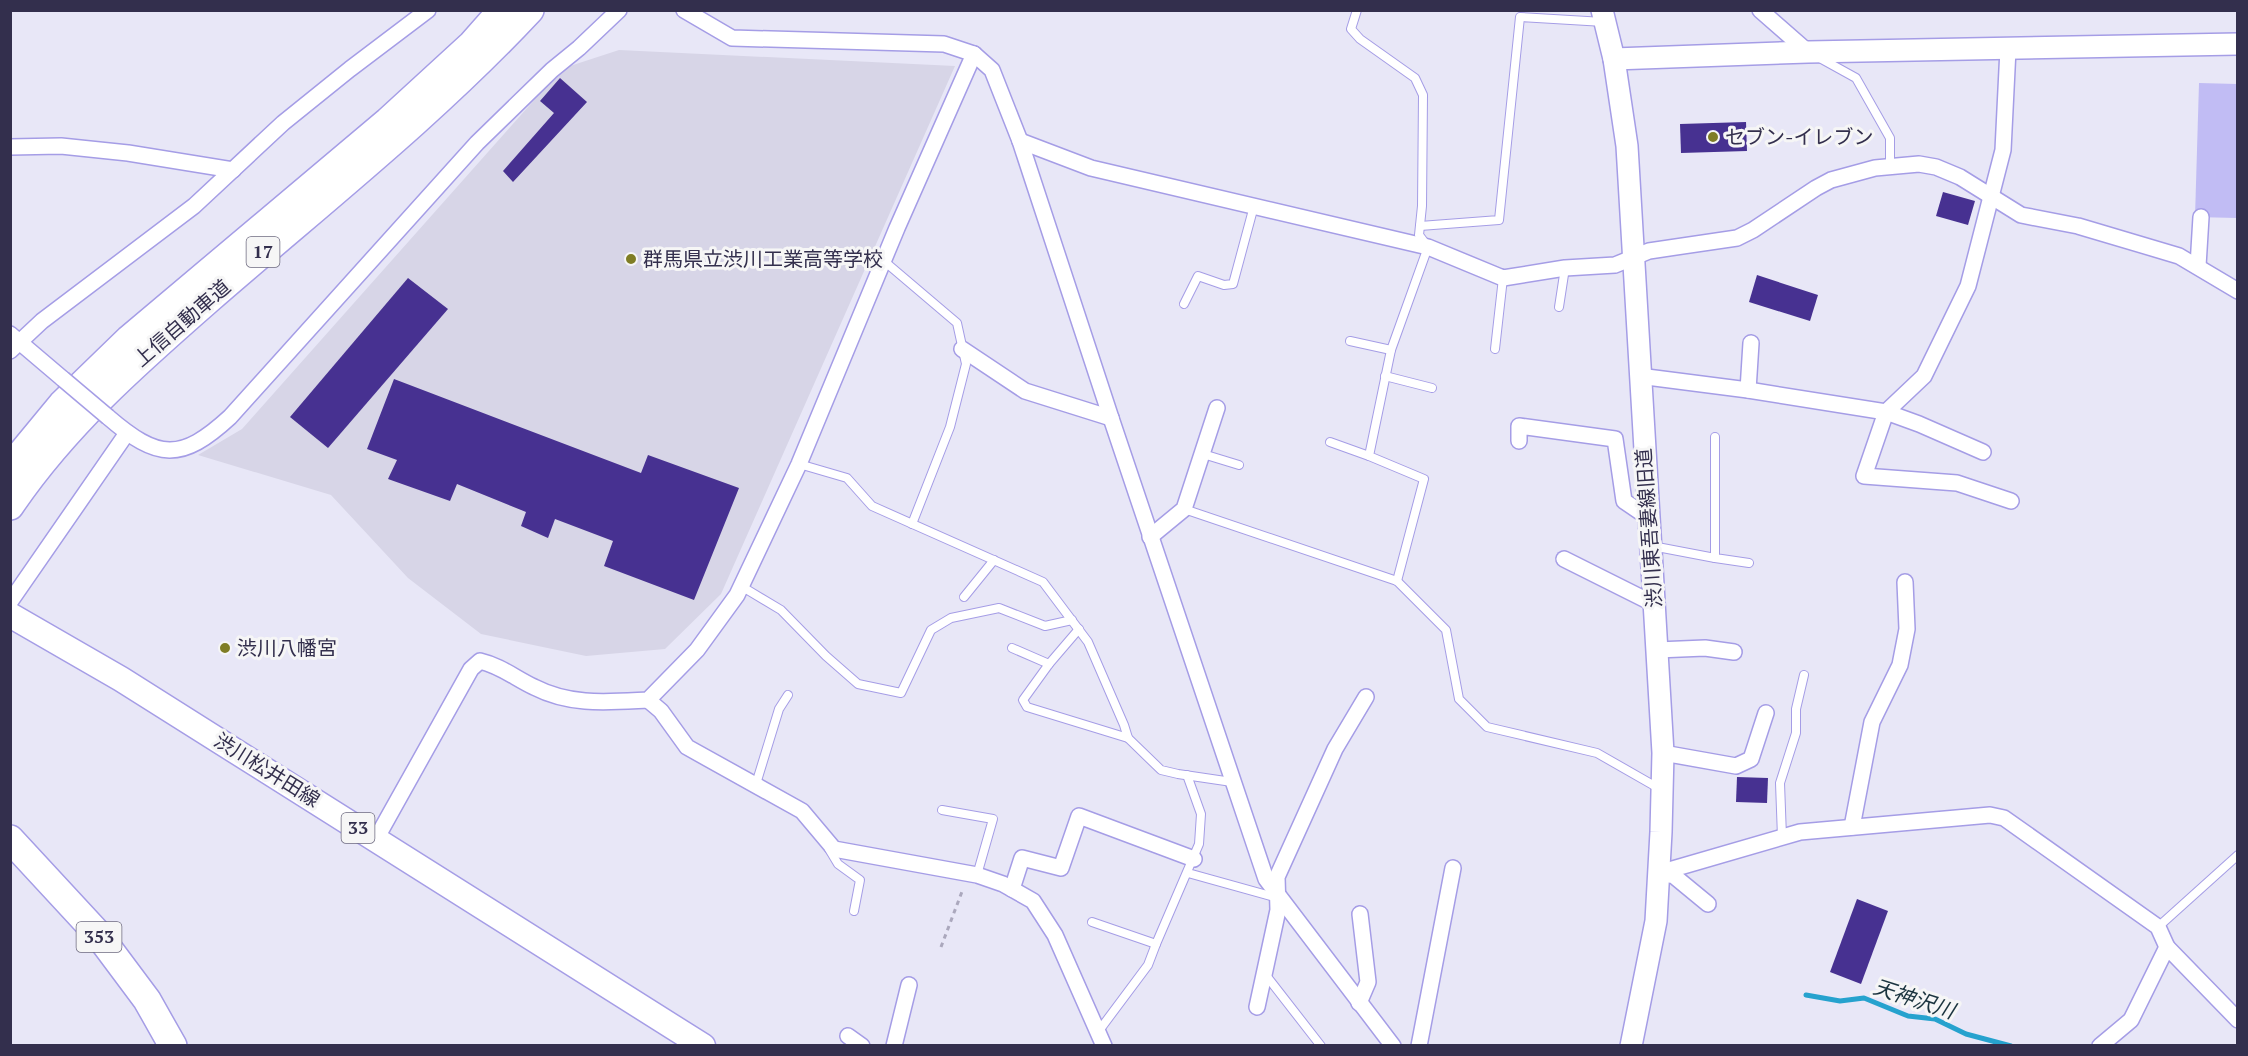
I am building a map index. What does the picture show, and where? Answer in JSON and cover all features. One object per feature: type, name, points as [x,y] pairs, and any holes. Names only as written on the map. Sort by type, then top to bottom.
[{"type":"highway","name":"上信自動車道","points":[[10,467],[62,404],[129,339],[388,121],[472,44],[502,10]]},
{"type":"highway","name":"上信自動車道","points":[[10,506],[40,463],[141,358],[411,128],[488,56],[530,10]]},
{"type":"highway","name":"353","points":[[10,839],[97,933],[147,1000],[173,1046]]},
{"type":"main road","name":"渋川松井田線","points":[[10,615],[121,679],[703,1046]]},
{"type":"street","points":[[428,10],[284,123],[194,206],[14,342],[63,379],[127,433],[147,446],[186,449],[208,437],[230,417],[477,143],[552,70],[619,10]]},
{"type":"street","points":[[684,10],[732,38],[944,44],[974,54],[992,70],[1020,141],[1110,418],[1266,879],[1393,1046]]},
{"type":"street","points":[[1760,10],[1808,52]]},
{"type":"street","name":"渋川東吾妻線旧道","points":[[1603,16],[1614,59],[1627,146],[1663,753],[1656,921],[1631,1046]]},
{"type":"street","points":[[1614,59],[1808,52],[2238,44]]},
{"type":"street","points":[[2008,49],[2003,150],[1968,286],[1924,376],[1886,412],[1864,476],[1957,483],[2011,501]]},
{"type":"street","points":[[648,700],[697,650],[723,617],[741,586],[799,464],[974,54]]},
{"type":"street","points":[[1020,141],[1091,168],[1428,247],[1503,278],[1565,268],[1615,265],[1649,251],[1737,238],[1831,180],[1852,173],[1890,166],[1919,164],[1936,167],[1960,177],[2021,215],[2078,226],[2179,256],[2238,291]]},
{"type":"street","points":[[10,147],[61,146],[128,153],[233,170]]},
{"type":"street","points":[[2198,266],[2201,217]]},
{"type":"street","points":[[1748,390],[1751,343]]},
{"type":"street","points":[[962,349],[1025,392],[1110,418]]},
{"type":"street","points":[[1639,376],[1748,390],[1886,412],[1983,452]]},
{"type":"street","points":[[1150,537],[1184,509],[1216,408]]},
{"type":"street","points":[[1519,441],[1519,426],[1615,439],[1624,501],[1649,518]]},
{"type":"street","points":[[10,602],[127,433]]},
{"type":"street","points":[[1564,559],[1654,604]]},
{"type":"street","points":[[1852,827],[1872,722],[1900,665],[1907,629],[1905,582]]},
{"type":"street","points":[[1657,650],[1706,648],[1734,652]]},
{"type":"street","points":[[376,839],[471,669],[480,660],[496,665],[535,688],[571,701],[648,700],[661,711],[687,747],[802,811],[834,849],[973,874],[1012,889],[1033,901],[1055,935],[1101,1039]]},
{"type":"street","points":[[1257,1007],[1279,899],[1277,877],[1335,749],[1366,698]]},
{"type":"street","points":[[1663,753],[1736,766],[1751,759],[1766,713]]},
{"type":"street","points":[[1659,873],[1800,832],[1990,815],[2004,818],[2158,927],[2167,947],[2238,1020]]},
{"type":"street","points":[[1012,889],[1022,858],[1060,868],[1079,816],[1191,866]]},
{"type":"street","points":[[1419,1046],[1453,868]]},
{"type":"street","points":[[1659,873],[1674,876],[1708,904]]},
{"type":"street","points":[[1359,1003],[1368,982],[1360,914]]},
{"type":"street","points":[[2100,1046],[2131,1020],[2167,947]]},
{"type":"street","points":[[894,1046],[909,985]]},
{"type":"street","points":[[848,1036],[862,1046]]},
{"type":"lane","points":[[1357,10],[1352,29],[1360,39],[1415,78],[1423,95],[1422,206],[1419,235],[1428,247],[1391,350],[1369,456]]},
{"type":"lane","points":[[1420,226],[1499,220],[1520,17],[1603,16]]},
{"type":"lane","points":[[1808,52],[1856,78],[1890,138],[1890,166]]},
{"type":"lane","points":[[1184,304],[1198,276],[1224,285],[1233,284],[1254,206]]},
{"type":"lane","points":[[884,261],[957,323],[966,364],[950,427],[912,524]]},
{"type":"lane","points":[[1559,307],[1565,268]]},
{"type":"lane","points":[[1494,349],[1503,278]]},
{"type":"lane","points":[[1350,341],[1391,350]]},
{"type":"lane","points":[[1385,376],[1432,388]]},
{"type":"lane","points":[[1714,437],[1715,558]]},
{"type":"lane","points":[[1330,442],[1424,479],[1397,581]]},
{"type":"lane","points":[[1203,454],[1239,465]]},
{"type":"lane","points":[[799,464],[847,478],[872,506],[1043,582],[1088,642],[1128,738]]},
{"type":"lane","points":[[1184,509],[1397,581],[1446,630],[1459,699],[1487,727],[1597,753],[1663,790]]},
{"type":"lane","points":[[1652,546],[1749,563]]},
{"type":"lane","points":[[964,597],[994,560]]},
{"type":"lane","points":[[741,586],[781,610],[826,656],[858,684],[900,693],[931,630],[951,618],[999,608],[1045,626],[1072,620]]},
{"type":"lane","points":[[1079,629],[1049,664],[1023,700],[1027,707],[1128,738],[1161,770],[1232,782]]},
{"type":"lane","points":[[1012,648],[1049,664]]},
{"type":"lane","points":[[1782,837],[1780,783],[1796,733],[1796,709],[1804,675]]},
{"type":"lane","points":[[756,784],[779,709],[788,695]]},
{"type":"lane","points":[[1101,1039],[1148,965],[1199,844],[1201,814],[1187,775]]},
{"type":"lane","points":[[942,810],[993,819],[973,874]]},
{"type":"lane","points":[[819,832],[838,864],[860,880],[854,911]]},
{"type":"lane","points":[[2158,927],[2238,855]]},
{"type":"lane","points":[[1191,866],[1279,899]]},
{"type":"lane","points":[[1092,922],[1156,944]]},
{"type":"lane","points":[[1265,975],[1321,1046]]},
{"type":"path","points":[[941,947],[973,874]]},
{"type":"shaded area","name":"群馬県立渋川工業高等学校","points":[[619,50],[955,66],[721,594],[665,649],[586,656],[481,634],[408,578],[331,495],[198,455],[242,429],[544,89],[570,66]]},
{"type":"shaded area","points":[[2199,83],[2237,84],[2237,218],[2195,217]]},
{"type":"building","points":[[560,78],[587,102],[513,182],[503,171],[554,113],[540,101]]},
{"type":"building","name":"セブン-イレブン","points":[[1746,122],[1747,151],[1681,153],[1680,124]]},
{"type":"building","points":[[1943,192],[1975,201],[1968,225],[1936,216]]},
{"type":"building","points":[[1757,275],[1818,295],[1810,321],[1749,302]]},
{"type":"building","points":[[408,278],[448,309],[328,448],[290,417]]},
{"type":"building","points":[[394,379],[641,473],[648,455],[739,488],[694,600],[604,566],[613,541],[555,519],[548,538],[521,526],[526,512],[457,484],[450,501],[388,479],[397,460],[367,449]]},
{"type":"building","points":[[1737,777],[1768,778],[1767,803],[1736,802]]},
{"type":"building","points":[[1857,899],[1888,911],[1861,984],[1830,972]]},
{"type":"waterway","name":"天神沢川","points":[[1806,995],[1840,1001],[1864,998],[1908,1016],[1935,1019],[1966,1034],[2011,1046]]},
{"type":"place","name":"セブン-イレブン","points":[[1713,137]]},
{"type":"place","name":"群馬県立渋川工業高等学校","points":[[631,259]]},
{"type":"place","name":"渋川八幡宮","points":[[225,648]]}]
